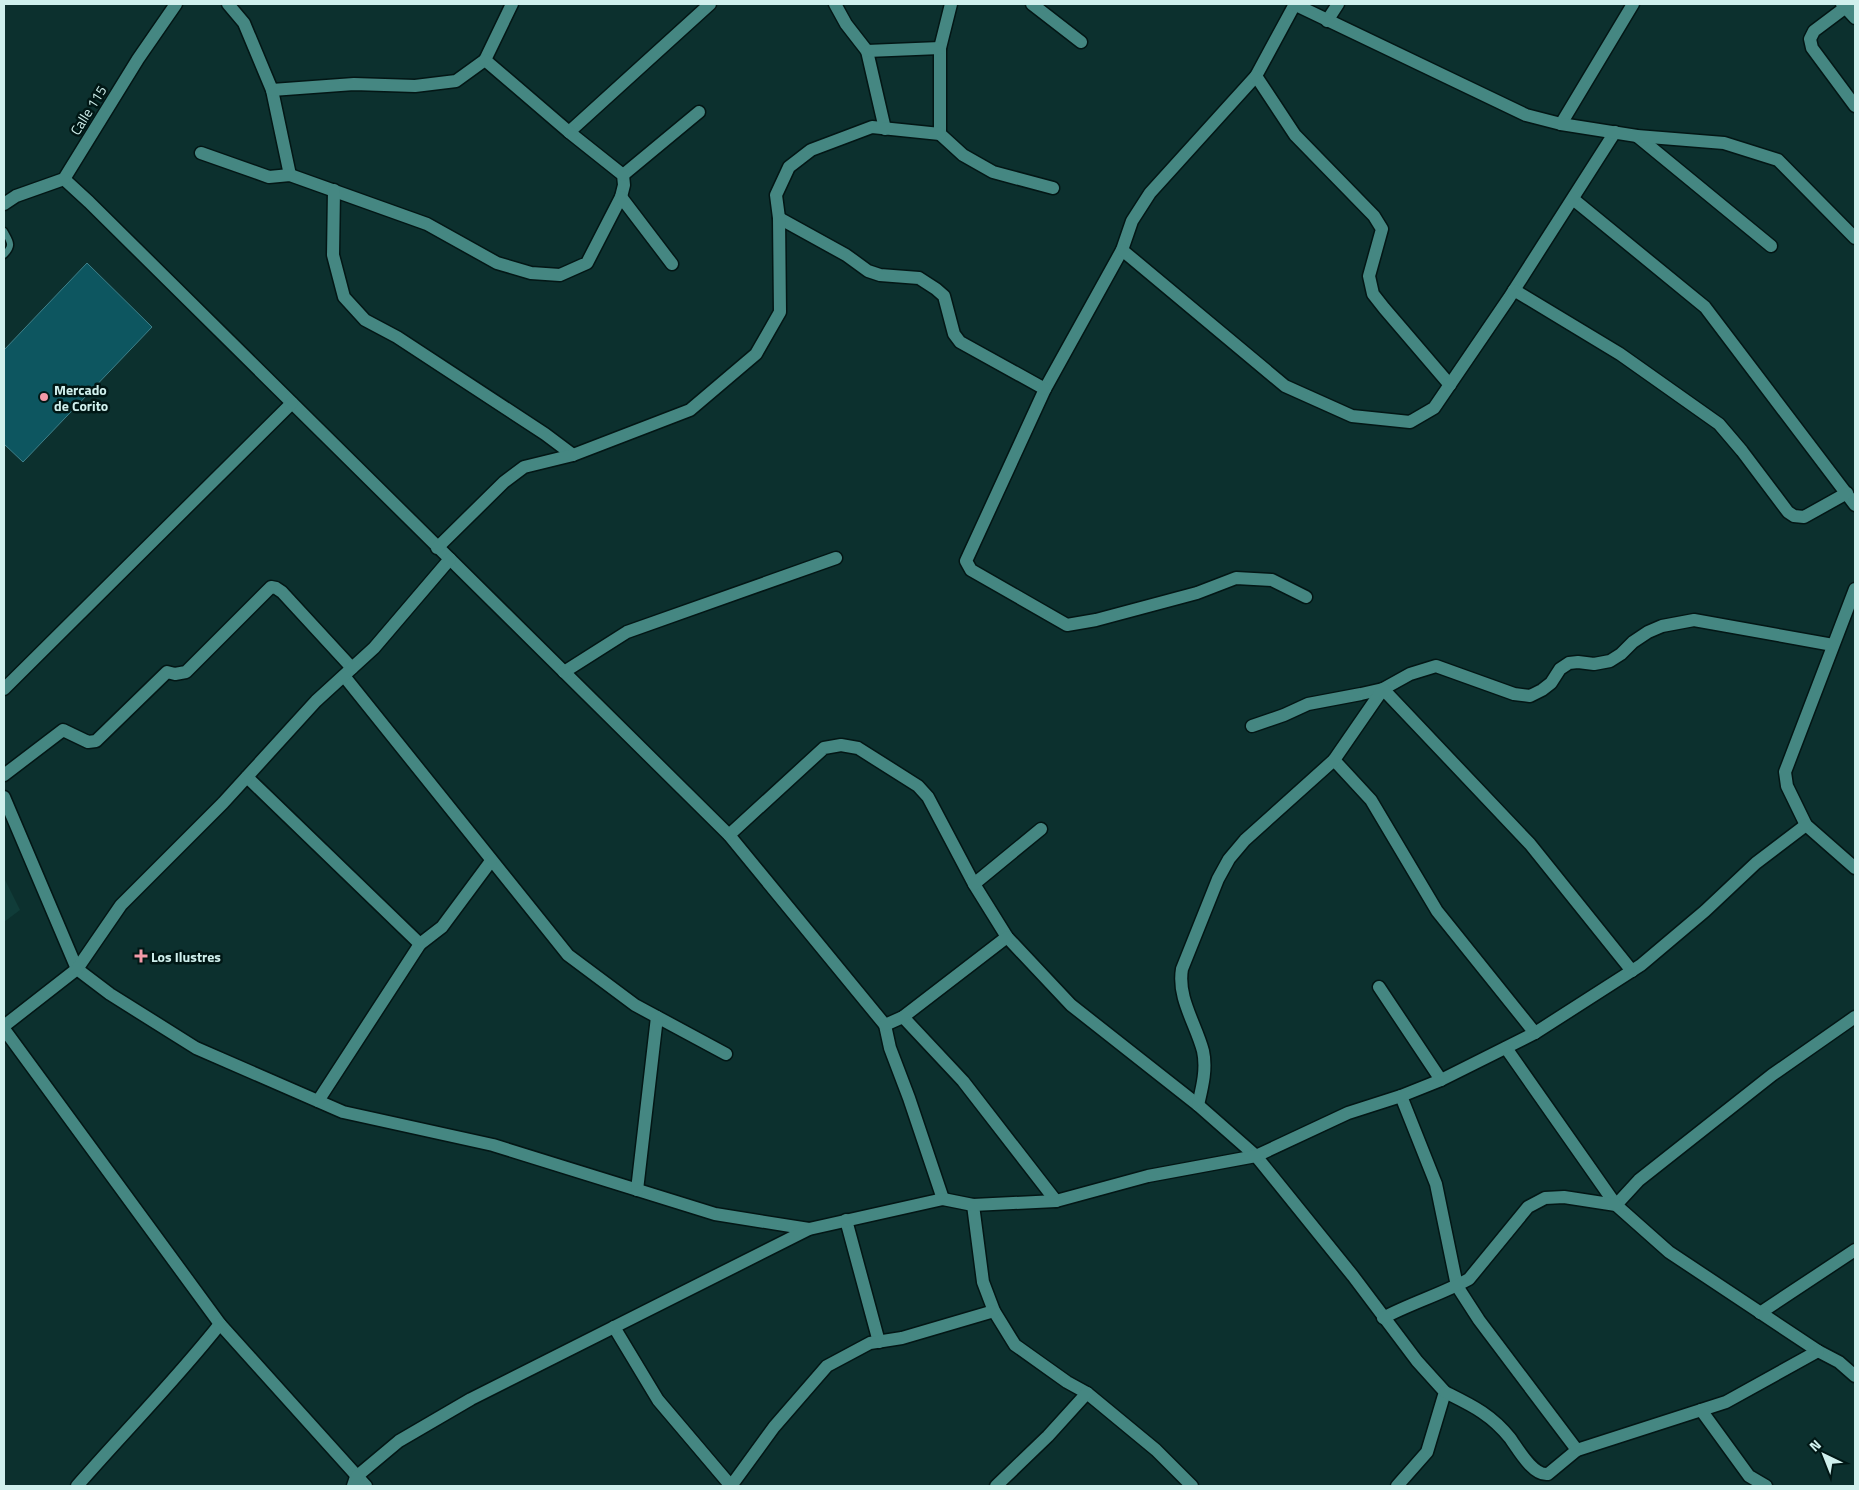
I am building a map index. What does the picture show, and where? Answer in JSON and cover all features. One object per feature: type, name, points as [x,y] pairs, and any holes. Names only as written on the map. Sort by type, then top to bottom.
[{"type":"street","name":"Calle 115","points":[[64,179],[138,58],[176,4]]},
{"type":"street","points":[[228,4],[244,23],[272,90],[290,175]]},
{"type":"street","points":[[272,90],[354,84],[415,86],[456,81],[485,60],[512,4]]},
{"type":"street","points":[[569,132],[710,4]]},
{"type":"street","points":[[835,4],[846,24],[867,51],[885,129]]},
{"type":"street","points":[[940,134],[940,48],[950,4]]},
{"type":"street","points":[[1032,4],[1081,42]]},
{"type":"street","points":[[1306,596],[1272,580],[1236,578],[1179,598],[1096,620],[1067,625],[971,570],[967,566],[966,560],[1045,389],[1122,250],[1132,220],[1150,193],[1256,76],[1295,4],[1526,115],[1561,124],[1637,136],[1724,143],[1778,160],[1855,238]]},
{"type":"street","points":[[1328,20],[1338,4]]},
{"type":"street","points":[[1561,124],[1633,4]]},
{"type":"street","points":[[1855,18],[1846,5],[1814,30],[1810,39],[1812,48],[1855,106]]},
{"type":"street","points":[[867,51],[940,48]]},
{"type":"street","points":[[201,153],[269,177],[290,175],[427,224],[497,263],[531,273],[560,275],[587,263],[621,197],[624,185],[623,175],[569,132],[485,60]]},
{"type":"street","points":[[1256,76],[1295,135],[1374,216],[1382,229],[1369,276],[1373,294],[1450,385]]},
{"type":"street","points":[[623,175],[699,112]]},
{"type":"street","points":[[438,548],[504,482],[524,467],[573,455],[690,410],[756,354],[780,312],[779,218],[776,195],[789,167],[811,150],[872,127],[940,134],[963,156],[993,172],[1053,188]]},
{"type":"street","points":[[1122,250],[1285,386],[1352,416],[1410,422],[1434,408],[1574,199],[1615,132]]},
{"type":"street","points":[[1637,136],[1771,246]]},
{"type":"street","points":[[4,204],[16,196],[64,179],[729,835],[884,1025],[890,1048],[943,1199]]},
{"type":"street","points":[[334,190],[333,255],[344,297],[365,320],[405,342],[545,434],[573,455]]},
{"type":"street","points":[[621,197],[672,264]]},
{"type":"street","points":[[1574,199],[1705,306],[1855,505]]},
{"type":"street","points":[[779,218],[846,256],[868,271],[880,275],[919,278],[944,296],[954,334],[960,342],[1045,389]]},
{"type":"street","points":[[1514,290],[1620,354],[1719,424],[1788,512],[1794,516],[1804,517],[1847,493]]},
{"type":"street","points":[[4,689],[292,403]]},
{"type":"street","points":[[564,672],[627,632],[836,558]]},
{"type":"street","points":[[366,1486],[355,1481],[220,1324],[4,1028],[77,969],[121,906],[247,776],[316,701],[374,648],[450,559]]},
{"type":"street","points":[[4,775],[63,730],[88,742],[96,741],[167,672],[175,674],[186,672],[271,587],[276,588],[282,592],[348,672],[491,861],[568,955],[635,1005],[726,1054]]},
{"type":"street","points":[[1855,589],[1785,772],[1787,786],[1806,825],[1855,868]]},
{"type":"street","points":[[1252,726],[1308,704],[1382,689],[1410,674],[1436,666],[1514,694],[1530,696],[1542,690],[1560,669],[1569,664],[1578,662],[1594,664],[1610,661],[1648,632],[1662,626],[1694,620],[1833,646]]},
{"type":"street","points":[[1198,1105],[1204,1072],[1203,1053],[1182,992],[1180,980],[1182,969],[1218,879],[1230,859],[1245,840],[1334,760],[1382,689]]},
{"type":"street","points":[[1382,689],[1530,844],[1632,971]]},
{"type":"street","points":[[729,835],[824,748],[842,745],[858,748],[918,786],[928,797],[974,884],[1007,937],[1071,1004],[1198,1105],[1256,1156],[1353,1276],[1417,1361],[1445,1392],[1482,1410],[1508,1436],[1538,1472],[1548,1474],[1578,1450],[1726,1402],[1818,1351]]},
{"type":"street","points":[[1334,760],[1371,800],[1437,911],[1535,1033]]},
{"type":"street","points":[[247,776],[420,944]]},
{"type":"street","points":[[4,796],[77,969],[110,994],[196,1048],[343,1112],[493,1145],[715,1214],[809,1229]]},
{"type":"street","points":[[355,1481],[399,1442],[471,1399],[809,1229],[943,1199],[973,1205],[1056,1201],[1148,1176],[1256,1156],[1348,1113],[1402,1096],[1441,1080],[1535,1033],[1632,971],[1705,911],[1756,863],[1806,825]]},
{"type":"street","points":[[974,884],[1041,829]]},
{"type":"street","points":[[318,1101],[420,944],[442,928],[491,861]]},
{"type":"street","points":[[884,1025],[903,1017],[1007,937]]},
{"type":"street","points":[[1379,987],[1441,1080]]},
{"type":"street","points":[[637,1190],[657,1017]]},
{"type":"street","points":[[903,1017],[963,1081],[1056,1201]]},
{"type":"street","points":[[1616,1205],[1639,1180],[1772,1076],[1855,1017]]},
{"type":"street","points":[[1506,1048],[1616,1205],[1669,1252],[1818,1351],[1839,1362],[1855,1376]]},
{"type":"street","points":[[1402,1096],[1436,1184],[1457,1286],[1479,1320],[1578,1450]]},
{"type":"street","points":[[1383,1318],[1469,1279],[1528,1207],[1545,1198],[1564,1196],[1616,1205]]},
{"type":"street","points":[[973,1205],[983,1282],[994,1311],[1015,1345],[1067,1382],[1087,1393],[1156,1450],[1192,1486]]},
{"type":"street","points":[[846,1220],[879,1342]]},
{"type":"street","points":[[1760,1313],[1855,1250]]},
{"type":"street","points":[[614,1327],[658,1400],[731,1486],[774,1427],[827,1366],[870,1343],[902,1338],[994,1311]]},
{"type":"street","points":[[77,1486],[191,1361],[220,1324]]},
{"type":"street","points":[[1397,1486],[1426,1452],[1445,1392]]},
{"type":"street","points":[[996,1486],[1048,1436],[1087,1393]]},
{"type":"street","points":[[1701,1410],[1749,1476],[1766,1486]]},
{"type":"lane","points":[[4,231],[10,241],[10,249],[4,255]]},
{"type":"shaded area","points":[[4,878],[20,910],[4,922]]},
{"type":"building","name":"Mercado de Corito","points":[[87,263],[152,327],[23,462],[4,444],[4,350]]},
{"type":"place","name":"Mercado de Corito","points":[[44,397]]},
{"type":"place","name":"Los Ilustres","points":[[141,956]]}]
